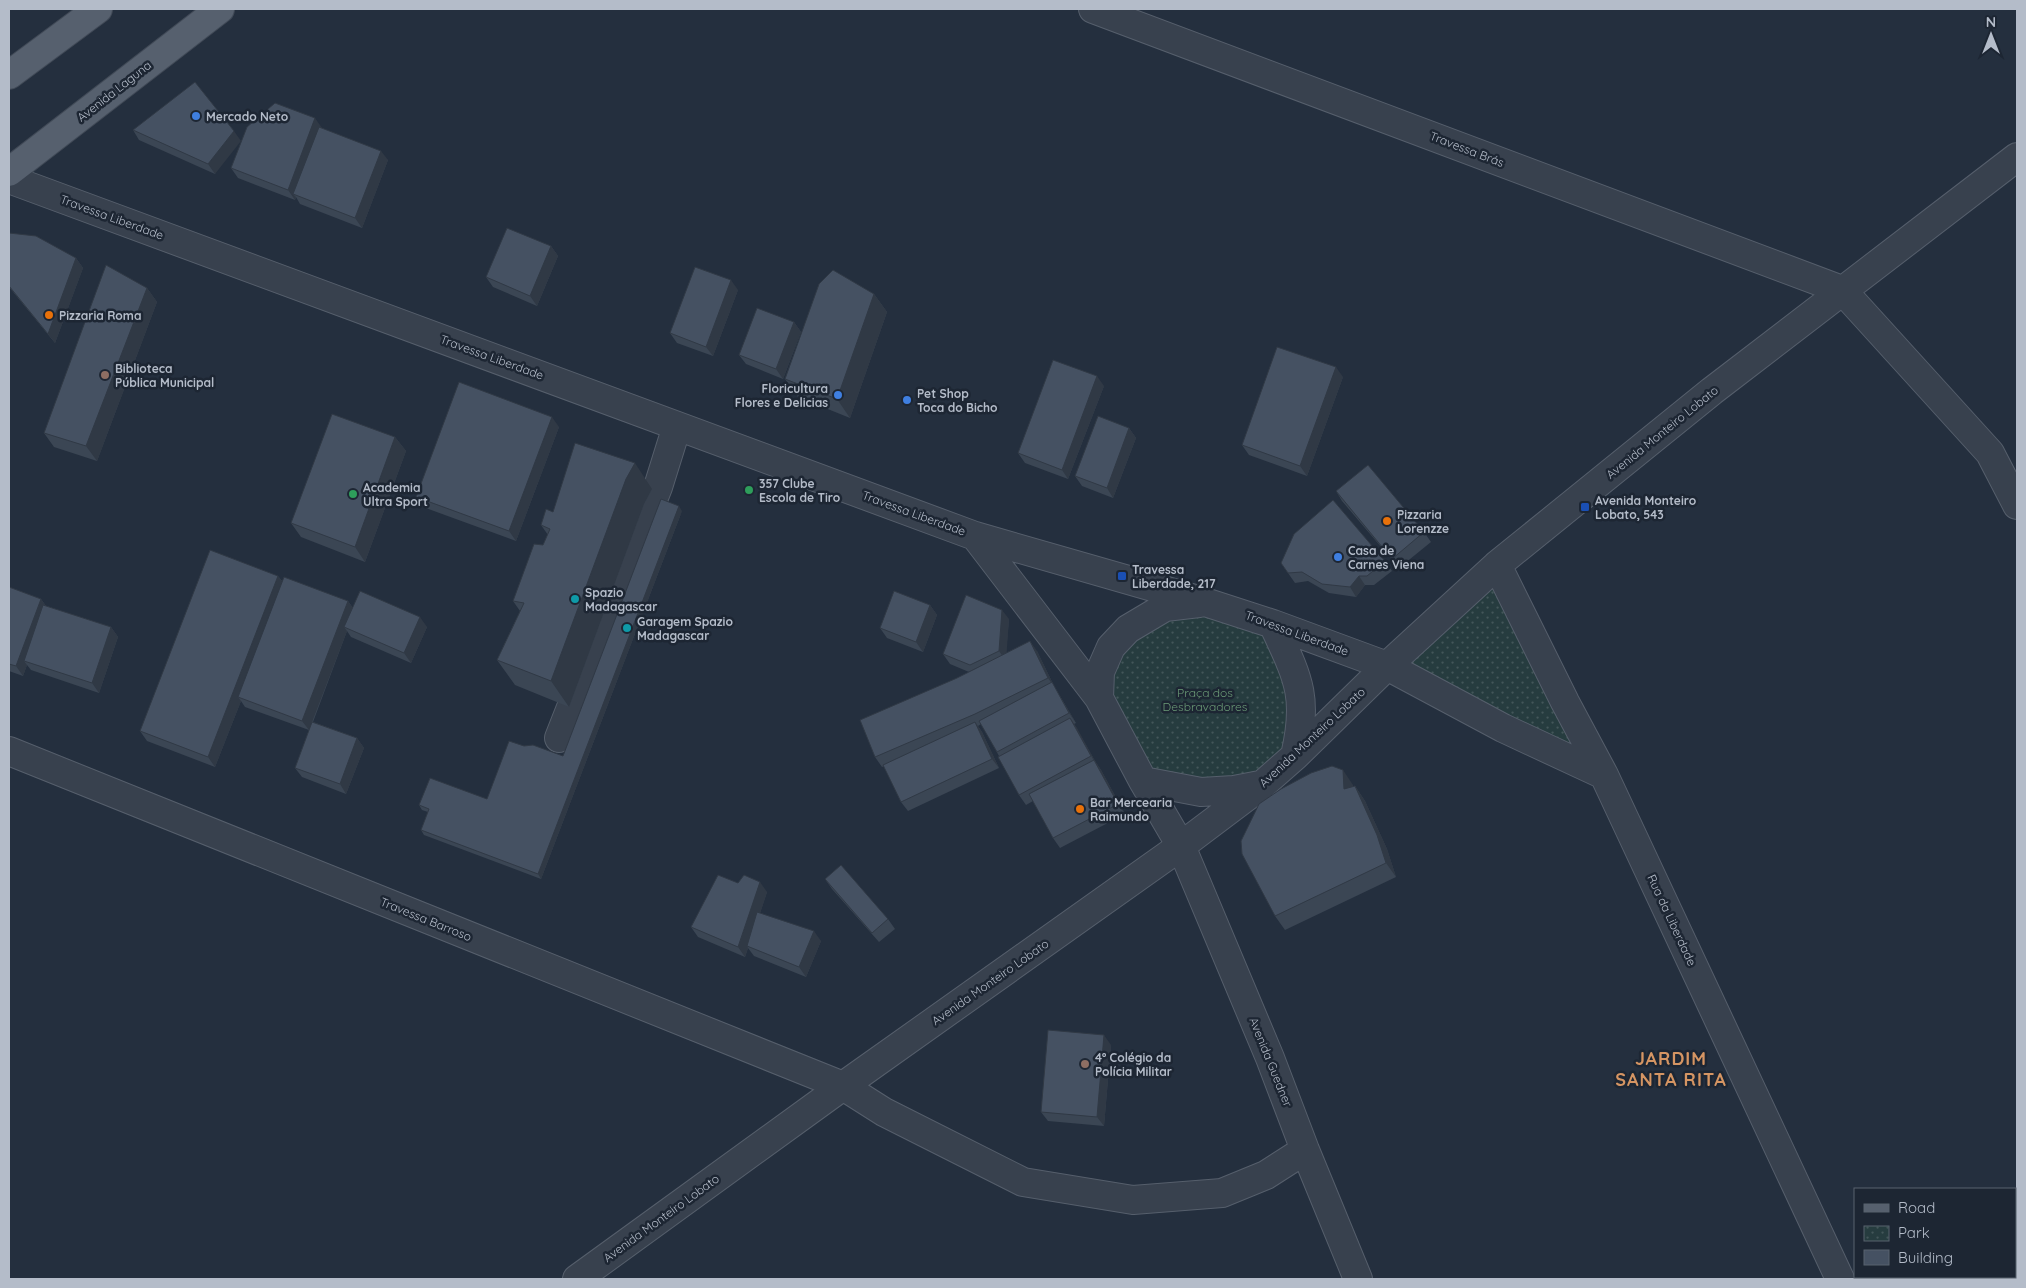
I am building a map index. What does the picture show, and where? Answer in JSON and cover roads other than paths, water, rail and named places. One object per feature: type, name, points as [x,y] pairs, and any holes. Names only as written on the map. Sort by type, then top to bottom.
[{"type":"main road","points":[[9,75],[98,9]]},
{"type":"main road","name":"Avenida Laguna","points":[[9,172],[220,9]]},
{"type":"street","name":"Travessa Brás","points":[[1093,9],[1842,290]]},
{"type":"street","name":"Avenida Monteiro Lobato","points":[[577,1279],[843,1086],[1181,846],[1262,785],[1497,565],[1712,391],[2017,157]]},
{"type":"street","name":"Travessa Liberdade","points":[[9,179],[975,536],[1205,602],[1273,624],[1387,666],[1503,728],[1604,775]]},
{"type":"street","points":[[1842,290],[2011,478],[2017,505]]},
{"type":"street","points":[[559,738],[658,487],[677,426]]},
{"type":"street","name":"Travessa Liberdade","points":[[975,536],[1099,698],[1143,781],[1181,846]]},
{"type":"street","name":"Rua da Liberdade","points":[[1497,565],[1565,702],[1604,775],[1840,1279]]},
{"type":"street","points":[[1099,698],[1100,672],[1111,647],[1128,629],[1165,608],[1205,602]]},
{"type":"street","points":[[1273,624],[1297,676],[1302,703],[1301,730],[1295,756]]},
{"type":"street","name":"Travessa Barroso","points":[[9,751],[843,1086],[884,1112],[1024,1182],[1133,1200],[1222,1193],[1266,1175],[1305,1150]]},
{"type":"street","points":[[1143,781],[1201,792],[1234,790],[1262,785]]},
{"type":"street","name":"Avenida Guedner","points":[[1181,846],[1270,1058],[1305,1150],[1358,1279]]},
{"type":"place","name":"Mercado Neto","points":[[196,116]]},
{"type":"place","name":"Pizzaria Roma","points":[[49,315]]},
{"type":"place","name":"Biblioteca Pública Municipal","points":[[105,375]]},
{"type":"place","name":"Floricultura Flores e Delicias","points":[[838,395]]},
{"type":"place","name":"Pet Shop Toca do Bicho","points":[[907,400]]},
{"type":"place","name":"357 Clube Escola de Tiro","points":[[749,490]]},
{"type":"place","name":"Academia Ultra Sport","points":[[353,494]]},
{"type":"place","name":"Avenida Monteiro Lobato, 543","points":[[1585,507]]},
{"type":"place","name":"Pizzaria Lorenzze","points":[[1387,521]]},
{"type":"place","name":"Casa de Carnes Viena","points":[[1338,557]]},
{"type":"place","name":"Travessa Liberdade, 217","points":[[1122,576]]},
{"type":"place","name":"Spazio Madagascar","points":[[575,599]]},
{"type":"place","name":"Garagem Spazio Madagascar","points":[[627,628]]},
{"type":"place","name":"Bar Mercearia Raimundo","points":[[1080,809]]},
{"type":"place","name":"4º Colégio da Polícia Militar","points":[[1085,1064]]},
{"type":"district","name":"JARDIM SANTA RITA","points":[[1671,1068]]},
{"type":"park label","name":"Praça dos Desbravadores","points":[[1205,699]]}]
